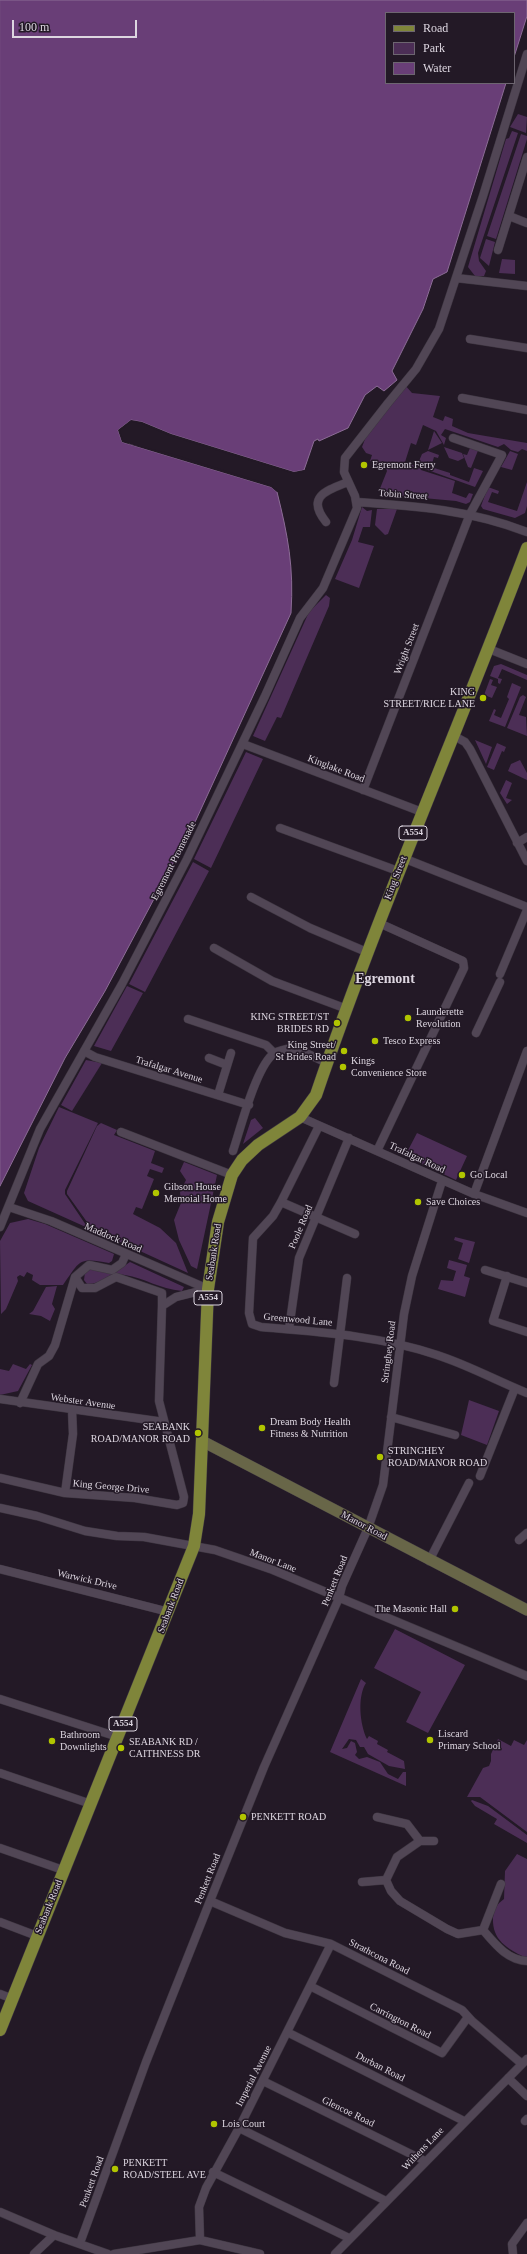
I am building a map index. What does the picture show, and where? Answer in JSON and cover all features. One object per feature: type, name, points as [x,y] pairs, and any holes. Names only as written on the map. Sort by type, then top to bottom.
[{"type":"main road","name":"King Street","points":[[242,1160],[258,1145],[300,1117],[316,1095],[403,858],[489,649],[527,548]]},
{"type":"main road","name":"Seabank Road","points":[[0,2030],[63,1870],[169,1612],[194,1546],[199,1514],[208,1289],[218,1222],[232,1175],[242,1160]]},
{"type":"main road","name":"Manor Road","points":[[202,1442],[429,1561],[527,1610]]},
{"type":"street","points":[[357,502],[344,472],[344,463],[349,451],[416,369],[426,354],[444,316],[460,279],[527,54]]},
{"type":"street","points":[[498,250],[524,171],[527,157]]},
{"type":"street","points":[[509,216],[527,222]]},
{"type":"street","points":[[460,279],[527,286]]},
{"type":"street","points":[[470,339],[527,348]]},
{"type":"street","points":[[462,398],[527,410]]},
{"type":"street","name":"Wright Street","points":[[363,790],[470,514],[502,454],[453,438]]},
{"type":"street","points":[[326,522],[318,509],[320,499],[327,489],[348,482]]},
{"type":"street","name":"Tobin Street","points":[[357,502],[429,506],[470,514],[527,532]]},
{"type":"street","name":"Egremont Promenade","points":[[0,1227],[40,1129],[84,1052],[154,923],[243,744],[300,618],[323,588],[355,515],[357,502]]},
{"type":"street","points":[[489,649],[527,664]]},
{"type":"street","points":[[454,736],[465,742],[470,749],[527,861]]},
{"type":"street","name":"Kinglake Road","points":[[243,744],[422,812]]},
{"type":"street","points":[[280,828],[398,871]]},
{"type":"street","points":[[518,843],[527,837]]},
{"type":"street","points":[[403,858],[527,907]]},
{"type":"street","points":[[251,897],[310,928],[369,953]]},
{"type":"street","points":[[476,1034],[527,910]]},
{"type":"street","points":[[377,1151],[464,968],[463,961],[379,923]]},
{"type":"street","points":[[214,948],[272,981],[347,1009]]},
{"type":"street","points":[[188,1019],[266,1045],[274,1053]]},
{"type":"street","points":[[233,1151],[266,1062],[274,1053],[286,1049],[294,1050],[327,1063]]},
{"type":"street","points":[[474,1194],[527,1051]]},
{"type":"street","name":"Trafalgar Avenue","points":[[84,1052],[95,1057],[249,1105]]},
{"type":"street","points":[[218,1095],[231,1053]]},
{"type":"street","points":[[209,1058],[227,1065]]},
{"type":"street","name":"Trafalgar Road","points":[[300,1117],[350,1138],[442,1181],[527,1213]]},
{"type":"street","name":"Greenwood Lane","points":[[319,1126],[282,1202],[273,1216],[252,1238],[249,1313],[252,1324],[260,1327],[340,1334],[400,1345],[437,1355],[467,1366],[527,1393]]},
{"type":"street","points":[[121,1132],[232,1175]]},
{"type":"street","name":"Poole Road","points":[[289,1329],[299,1258],[350,1138]]},
{"type":"street","name":"Stringhey Road","points":[[368,1528],[383,1485],[400,1345],[412,1276],[442,1181]]},
{"type":"street","points":[[282,1202],[355,1234]]},
{"type":"street","name":"Maddock Road","points":[[9,1207],[51,1222],[208,1289]]},
{"type":"street","points":[[20,1403],[38,1364],[49,1356],[55,1345],[75,1277],[89,1265],[112,1270],[122,1263],[126,1254]]},
{"type":"street","points":[[486,1270],[527,1282]]},
{"type":"street","points":[[507,1276],[493,1321],[527,1332]]},
{"type":"street","points":[[75,1277],[82,1288],[95,1288],[116,1277],[162,1293],[158,1382],[159,1401],[164,1422]]},
{"type":"street","points":[[334,1382],[347,1278]]},
{"type":"street","points":[[162,1306],[176,1297],[208,1289]]},
{"type":"street","points":[[480,1476],[515,1388]]},
{"type":"street","name":"Webster Avenue","points":[[0,1399],[7,1398],[20,1403],[164,1422]]},
{"type":"street","points":[[65,1493],[73,1434],[72,1410]]},
{"type":"street","points":[[392,1417],[455,1435]]},
{"type":"street","name":"King George Drive","points":[[0,1478],[65,1493],[135,1498],[180,1505],[183,1503],[184,1497],[164,1422]]},
{"type":"street","points":[[429,1561],[469,1483]]},
{"type":"street","name":"Manor Lane","points":[[0,1508],[37,1516],[85,1531],[117,1536],[144,1537],[215,1550],[273,1570],[527,1676]]},
{"type":"street","name":"Penkett Road","points":[[80,2243],[146,2062],[210,1901],[264,1767],[339,1598],[342,1586],[368,1528]]},
{"type":"street","points":[[519,1540],[527,1532]]},
{"type":"street","name":"Warwick Drive","points":[[0,1569],[169,1612]]},
{"type":"street","points":[[0,1699],[118,1737]]},
{"type":"street","points":[[0,1773],[91,1804]]},
{"type":"street","points":[[377,1817],[407,1824],[420,1841]]},
{"type":"street","points":[[386,1880],[397,1857],[420,1841],[434,1841]]},
{"type":"street","points":[[0,1848],[63,1870]]},
{"type":"street","points":[[362,1882],[386,1880]]},
{"type":"street","points":[[386,1880],[391,1891],[400,1901],[447,1929],[458,1934],[484,1930]]},
{"type":"street","points":[[484,1930],[500,1884]]},
{"type":"street","name":"Strathcona Road","points":[[210,1901],[285,1933],[331,1944],[462,2010],[468,2017],[525,2061]]},
{"type":"street","points":[[0,1922],[37,1936]]},
{"type":"street","points":[[484,1930],[505,1953],[520,1961],[527,1961]]},
{"type":"street","name":"Imperial Avenue","points":[[200,2240],[199,2207],[213,2172],[239,2128],[331,1944]]},
{"type":"street","name":"Carrington Road","points":[[310,1986],[442,2054],[468,2017]]},
{"type":"street","points":[[0,1994],[13,1999]]},
{"type":"street","name":"Durban Road","points":[[287,2032],[464,2121]]},
{"type":"street","name":"Withens Lane","points":[[335,2254],[464,2121],[525,2061]]},
{"type":"street","points":[[508,2078],[527,2096]]},
{"type":"street","name":"Glencoe Road","points":[[263,2081],[425,2161]]},
{"type":"street","points":[[239,2128],[386,2201]]},
{"type":"street","points":[[213,2172],[349,2238]]},
{"type":"street","points":[[0,2212],[54,2235],[108,2254]]},
{"type":"street","points":[[513,2254],[512,2244],[527,2223]]},
{"type":"street","points":[[34,2254],[54,2235]]},
{"type":"street","points":[[114,2254],[200,2240],[260,2254]]},
{"type":"green space","points":[[518,114],[527,117],[526,133],[510,127]]},
{"type":"green space","points":[[512,131],[518,133],[478,253],[479,261],[486,271],[484,276],[475,276],[468,267],[506,139],[509,138]]},
{"type":"green space","points":[[521,134],[527,136],[527,139],[496,239],[487,236]]},
{"type":"green space","points":[[486,239],[495,242],[489,266],[480,258]]},
{"type":"green space","points":[[502,259],[515,260],[515,274],[499,273]]},
{"type":"green space","points":[[404,384],[412,393],[440,396],[433,417],[443,421],[445,416],[453,419],[452,426],[468,433],[527,443],[527,451],[522,449],[518,452],[511,450],[504,444],[498,447],[445,429],[441,435],[446,438],[444,445],[436,431],[423,425],[416,445],[411,443],[405,462],[415,466],[417,461],[421,470],[455,481],[452,493],[466,498],[469,493],[473,494],[470,502],[466,504],[456,501],[401,496],[379,491],[387,471],[385,466],[370,461],[372,455],[366,453],[362,447],[367,434]]},
{"type":"green space","points":[[434,431],[442,443],[428,450]]},
{"type":"green space","points":[[444,447],[462,453],[464,458],[458,461],[449,458]]},
{"type":"green space","points":[[470,448],[479,448],[471,468],[468,467],[463,454],[467,455]]},
{"type":"green space","points":[[428,451],[439,455],[438,458],[434,457],[431,467],[450,473],[450,475],[469,482],[474,468],[483,471],[475,487],[422,468],[419,461],[422,454]]},
{"type":"green space","points":[[510,451],[518,454],[512,470],[501,467]]},
{"type":"green space","points":[[527,482],[527,506],[525,513],[515,518],[483,509],[481,506],[488,487],[499,491],[498,494],[492,492],[488,502],[517,511]]},
{"type":"green space","points":[[362,507],[367,511],[372,510],[370,527],[363,527],[358,542],[374,546],[359,588],[335,579],[352,540]]},
{"type":"green space","points":[[377,509],[397,509],[388,534],[385,535],[375,525]]},
{"type":"green space","points":[[326,595],[330,598],[329,606],[281,718],[277,717],[265,741],[253,736],[309,612]]},
{"type":"green space","points":[[501,664],[527,675],[527,680],[502,669],[498,678],[502,679],[500,684],[498,683],[498,679],[490,676],[494,666]]},
{"type":"green space","points":[[490,679],[493,680],[491,685],[497,687],[492,698],[484,695]]},
{"type":"green space","points":[[512,683],[521,687],[505,727],[489,721],[494,709],[496,710],[494,715],[501,718],[509,699],[507,697]]},
{"type":"green space","points":[[523,695],[526,697],[519,715],[526,717],[527,736],[507,728],[520,697]]},
{"type":"green space","points":[[475,740],[492,747],[486,764]]},
{"type":"green space","points":[[497,743],[506,747],[504,752],[502,751],[494,770],[487,767]]},
{"type":"green space","points":[[246,752],[263,759],[211,868],[194,859]]},
{"type":"green space","points":[[520,760],[527,773],[527,780],[508,771],[511,764]]},
{"type":"green space","points":[[506,780],[512,783],[506,798],[512,800],[507,804],[500,793]]},
{"type":"green space","points":[[193,862],[209,871],[145,992],[129,984]]},
{"type":"green space","points":[[127,986],[143,993],[111,1051],[94,1046]]},
{"type":"green space","points":[[86,1060],[102,1063],[72,1111],[61,1105]]},
{"type":"green space","points":[[59,1107],[98,1123],[65,1190],[65,1194],[88,1228],[28,1201],[24,1193],[39,1148]]},
{"type":"green space","points":[[255,1118],[263,1128],[243,1144],[251,1120]]},
{"type":"green space","points":[[101,1123],[117,1130],[114,1135],[155,1151],[151,1163],[164,1168],[162,1173],[150,1169],[147,1176],[154,1179],[142,1209],[136,1207],[133,1214],[160,1228],[176,1243],[188,1273],[92,1229],[67,1194],[67,1191],[97,1126]]},
{"type":"green space","points":[[417,1133],[467,1156],[456,1180],[405,1156]]},
{"type":"green space","points":[[184,1162],[217,1175],[197,1269],[191,1266],[179,1240],[174,1220],[181,1203],[180,1192],[186,1180],[180,1171]]},
{"type":"green space","points":[[28,1219],[45,1224],[114,1254],[112,1261],[109,1263],[85,1261],[81,1263],[63,1285],[40,1285],[32,1280],[33,1275],[27,1272],[24,1277],[20,1275],[17,1277],[18,1281],[6,1309],[1,1314],[0,1241],[10,1223]]},
{"type":"green space","points":[[455,1237],[475,1242],[469,1263],[458,1259],[463,1243],[454,1240]]},
{"type":"green space","points":[[449,1260],[467,1265],[464,1276],[470,1278],[465,1297],[438,1289],[441,1280],[453,1281],[456,1271],[447,1268]]},
{"type":"green space","points":[[130,1262],[184,1287],[182,1291],[166,1288],[139,1278],[125,1275],[115,1276],[92,1284],[87,1284],[84,1280],[85,1272],[88,1269],[114,1273]]},
{"type":"green space","points":[[57,1286],[52,1304],[55,1309],[50,1321],[41,1316],[29,1314],[33,1311],[46,1287]]},
{"type":"green space","points":[[13,1364],[26,1369],[30,1364],[32,1365],[18,1391],[0,1395],[0,1369],[9,1371]]},
{"type":"green space","points":[[469,1400],[499,1411],[487,1445],[461,1435]]},
{"type":"green space","points":[[395,1629],[465,1665],[428,1733],[406,1722],[421,1692],[374,1668]]},
{"type":"green space","points":[[361,1679],[366,1683],[361,1696],[360,1711],[367,1739],[369,1736],[378,1741],[377,1744],[388,1750],[387,1752],[404,1761],[405,1769],[389,1766],[368,1754],[364,1747],[360,1747],[356,1740],[349,1739],[342,1749],[347,1748],[351,1741],[355,1743],[357,1752],[355,1755],[359,1759],[367,1757],[380,1762],[388,1774],[398,1779],[403,1772],[406,1772],[406,1786],[330,1752]]},
{"type":"green space","points":[[498,1739],[511,1746],[514,1740],[524,1745],[527,1740],[527,1832],[480,1797],[467,1797],[483,1768],[489,1766],[491,1754]]},
{"type":"green space","points":[[472,1800],[488,1806],[527,1835],[527,1843],[494,1824],[497,1819],[475,1806],[471,1801]]},
{"type":"green space","points":[[517,1854],[527,1859],[527,1957],[524,1957],[506,1947],[498,1938],[493,1926],[495,1909],[504,1899],[505,1871]]},
{"type":"water","points":[[0,0],[527,0],[527,16],[515,54],[515,12],[385,12],[385,84],[506,84],[447,272],[433,279],[423,309],[392,371],[397,380],[384,391],[377,386],[365,395],[348,428],[319,441],[318,439],[314,441],[304,470],[294,472],[171,434],[142,422],[131,420],[118,430],[122,442],[271,487],[277,492],[291,566],[291,613],[196,820],[105,991],[65,1058],[0,1186]]},
{"type":"pier","points":[[131,420],[142,422],[171,434],[294,472],[304,470],[304,472],[294,474],[170,436],[142,424],[131,422],[120,430],[123,440],[130,444],[173,454],[271,485],[280,492],[277,492],[271,487],[122,442],[118,430]]},
{"type":"place","name":"Egremont Ferry","points":[[364,465]]},
{"type":"place","name":"KING STREET/RICE LANE","points":[[483,698]]},
{"type":"place","name":"Launderette Revolution","points":[[408,1018]]},
{"type":"place","name":"KING STREET/ST BRIDES RD","points":[[337,1023]]},
{"type":"place","name":"Tesco Express","points":[[375,1041]]},
{"type":"place","name":"King Street/ St Brides Road","points":[[344,1051]]},
{"type":"place","name":"Kings Convenience Store","points":[[343,1067]]},
{"type":"place","name":"Go Local","points":[[462,1175]]},
{"type":"place","name":"Gibson House Memoial Home","points":[[156,1193]]},
{"type":"place","name":"Save Choices","points":[[418,1202]]},
{"type":"place","name":"Dream Body Health Fitness & Nutrition","points":[[262,1428]]},
{"type":"place","name":"SEABANK ROAD/MANOR ROAD","points":[[198,1433]]},
{"type":"place","name":"STRINGHEY ROAD/MANOR ROAD","points":[[380,1457]]},
{"type":"place","name":"The Masonic Hall","points":[[455,1609]]},
{"type":"place","name":"Liscard Primary School","points":[[430,1740]]},
{"type":"place","name":"Bathroom Downlights","points":[[52,1741]]},
{"type":"place","name":"SEABANK RD / CAITHNESS DR","points":[[121,1748]]},
{"type":"place","name":"PENKETT ROAD","points":[[243,1817]]},
{"type":"place","name":"Lois Court","points":[[214,2124]]},
{"type":"place","name":"PENKETT ROAD/STEEL AVE","points":[[115,2169]]},
{"type":"district","name":"Egremont","points":[[385,979]]}]
